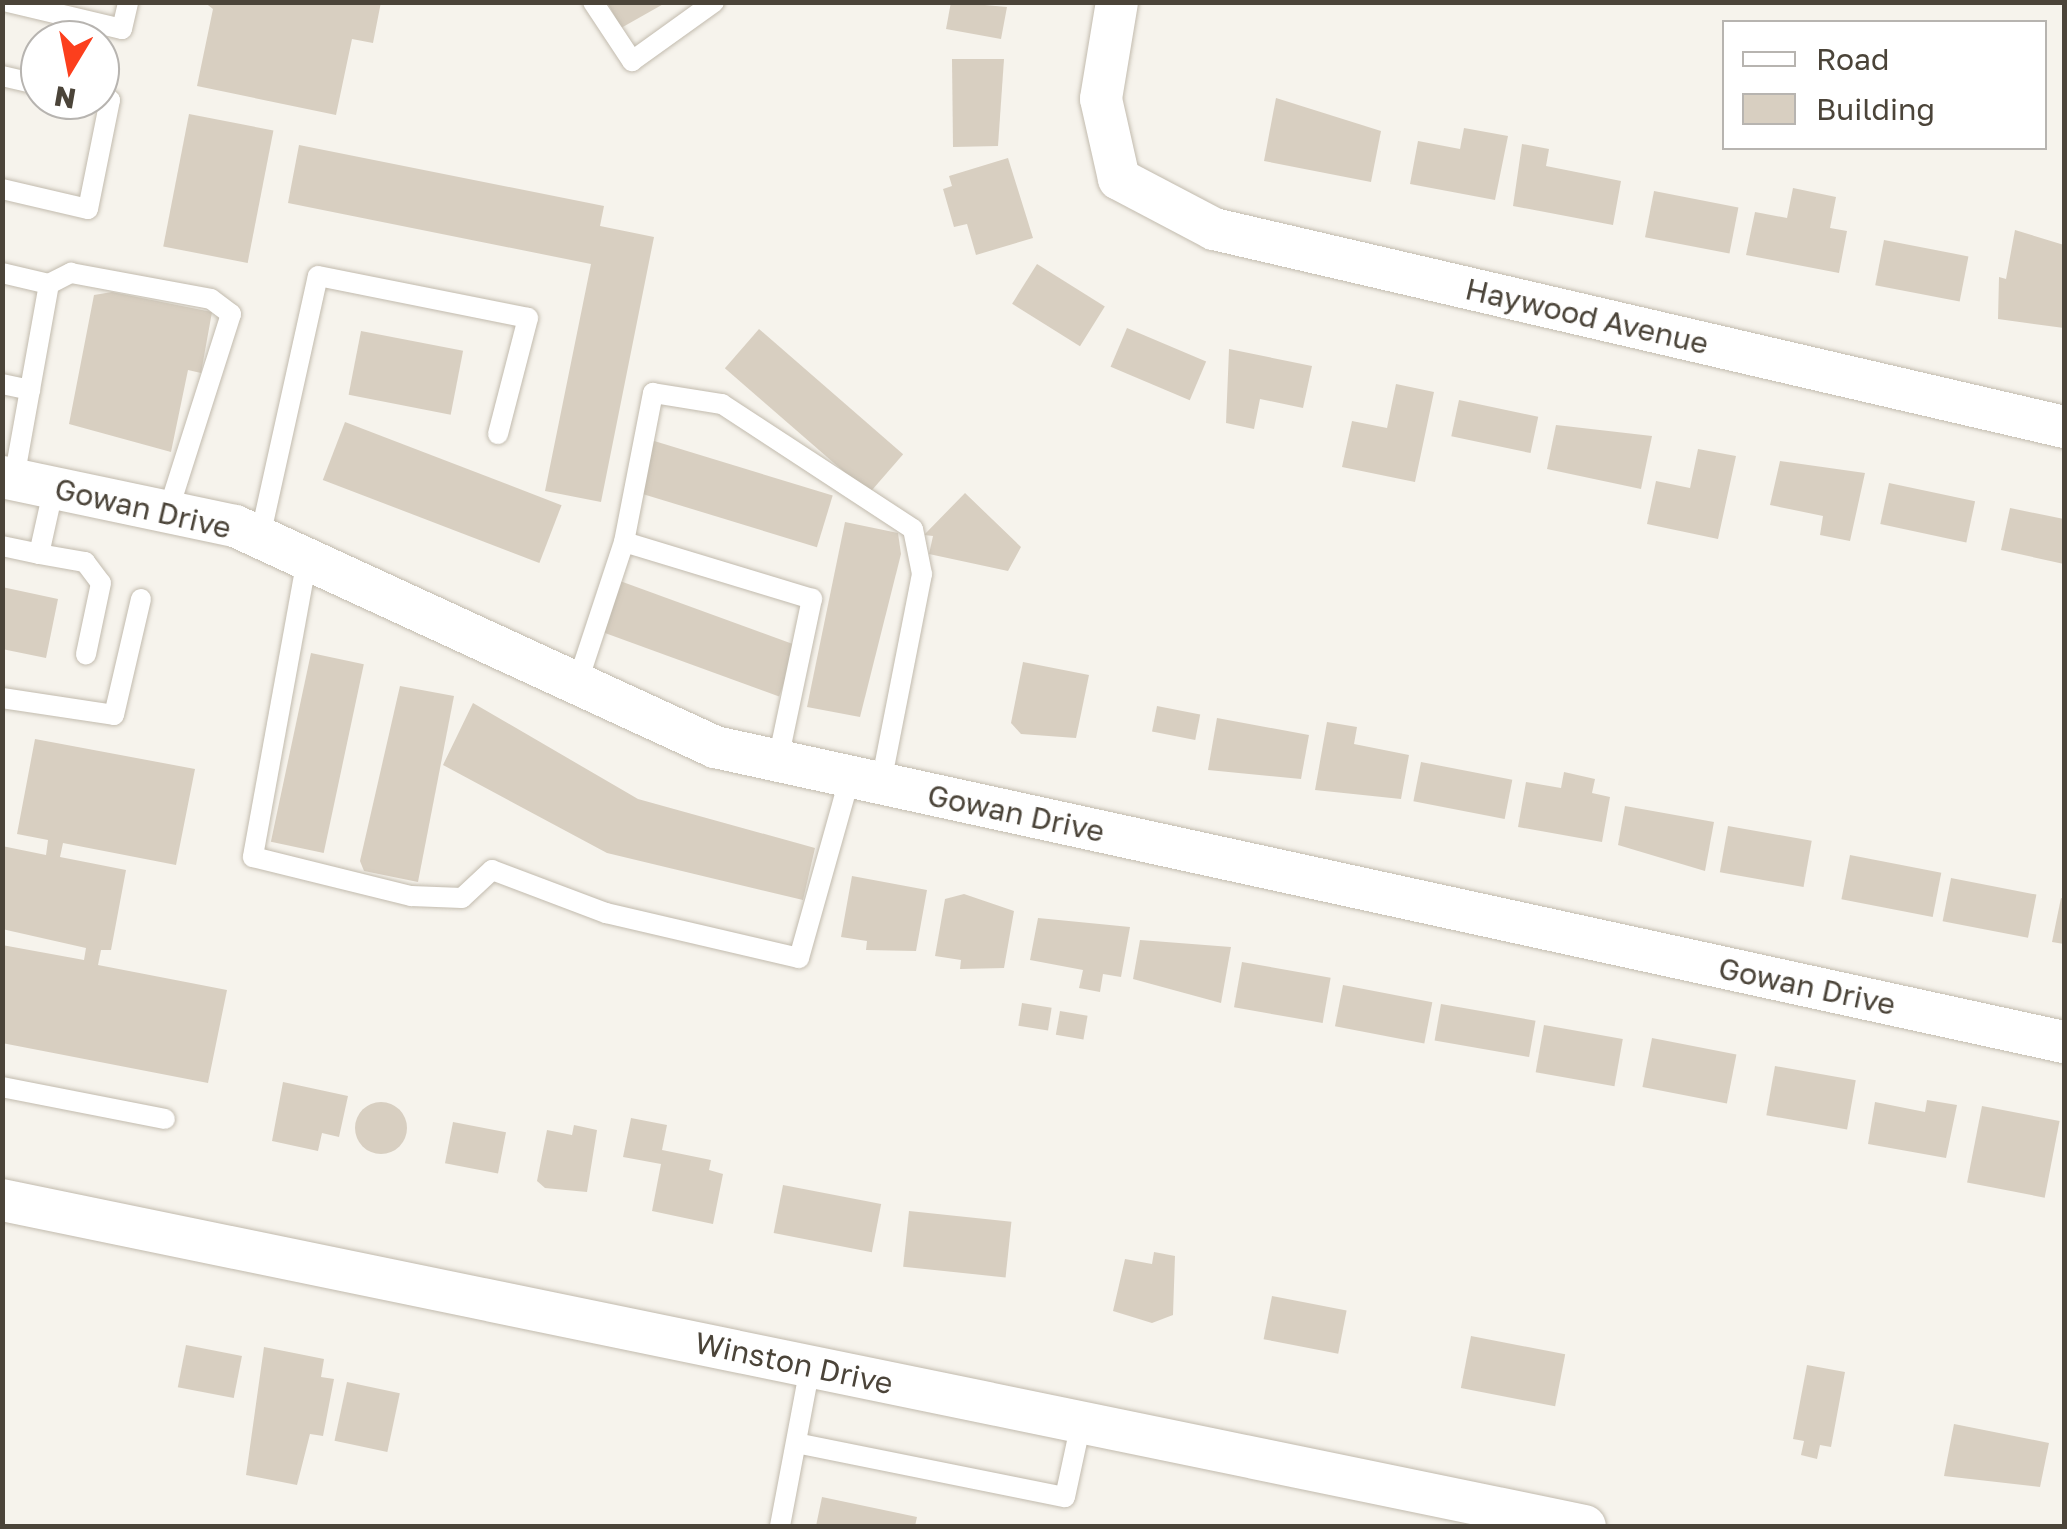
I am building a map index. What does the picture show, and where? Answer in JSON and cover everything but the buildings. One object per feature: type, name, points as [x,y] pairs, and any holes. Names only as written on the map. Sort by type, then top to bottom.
[{"type":"street","name":"Haywood Avenue","points":[[1117,2],[1101,98],[1119,180],[1214,228],[2064,427]]},
{"type":"street","name":"Gowan Drive","points":[[24,481],[168,511],[260,537],[714,747],[2064,1042]]},
{"type":"street","name":"Winston Drive","points":[[2,1200],[1584,1526]]},
{"type":"lane","points":[[8,2],[122,29],[128,2]]},
{"type":"lane","points":[[593,2],[632,61],[714,2]]},
{"type":"lane","points":[[2,189],[88,210],[106,120]]},
{"type":"lane","points":[[2,273],[49,284],[71,273],[212,299],[231,314],[168,511]]},
{"type":"lane","points":[[260,537],[318,276],[528,318],[498,434]]},
{"type":"lane","points":[[39,554],[24,481],[30,390],[49,284]]},
{"type":"lane","points":[[2,384],[30,390]]},
{"type":"lane","points":[[307,559],[253,857],[411,896],[462,898],[492,870],[606,913],[800,958],[866,780],[922,574],[913,529],[722,404],[653,393],[624,542],[578,684]]},
{"type":"lane","points":[[624,542],[812,599],[778,760]]},
{"type":"lane","points":[[2,546],[85,562],[101,583],[86,654]]},
{"type":"lane","points":[[2,698],[114,715],[141,598]]},
{"type":"lane","points":[[2,1087],[165,1119]]},
{"type":"lane","points":[[780,1526],[810,1366]]},
{"type":"lane","points":[[796,1443],[1065,1497],[1082,1423]]}]
